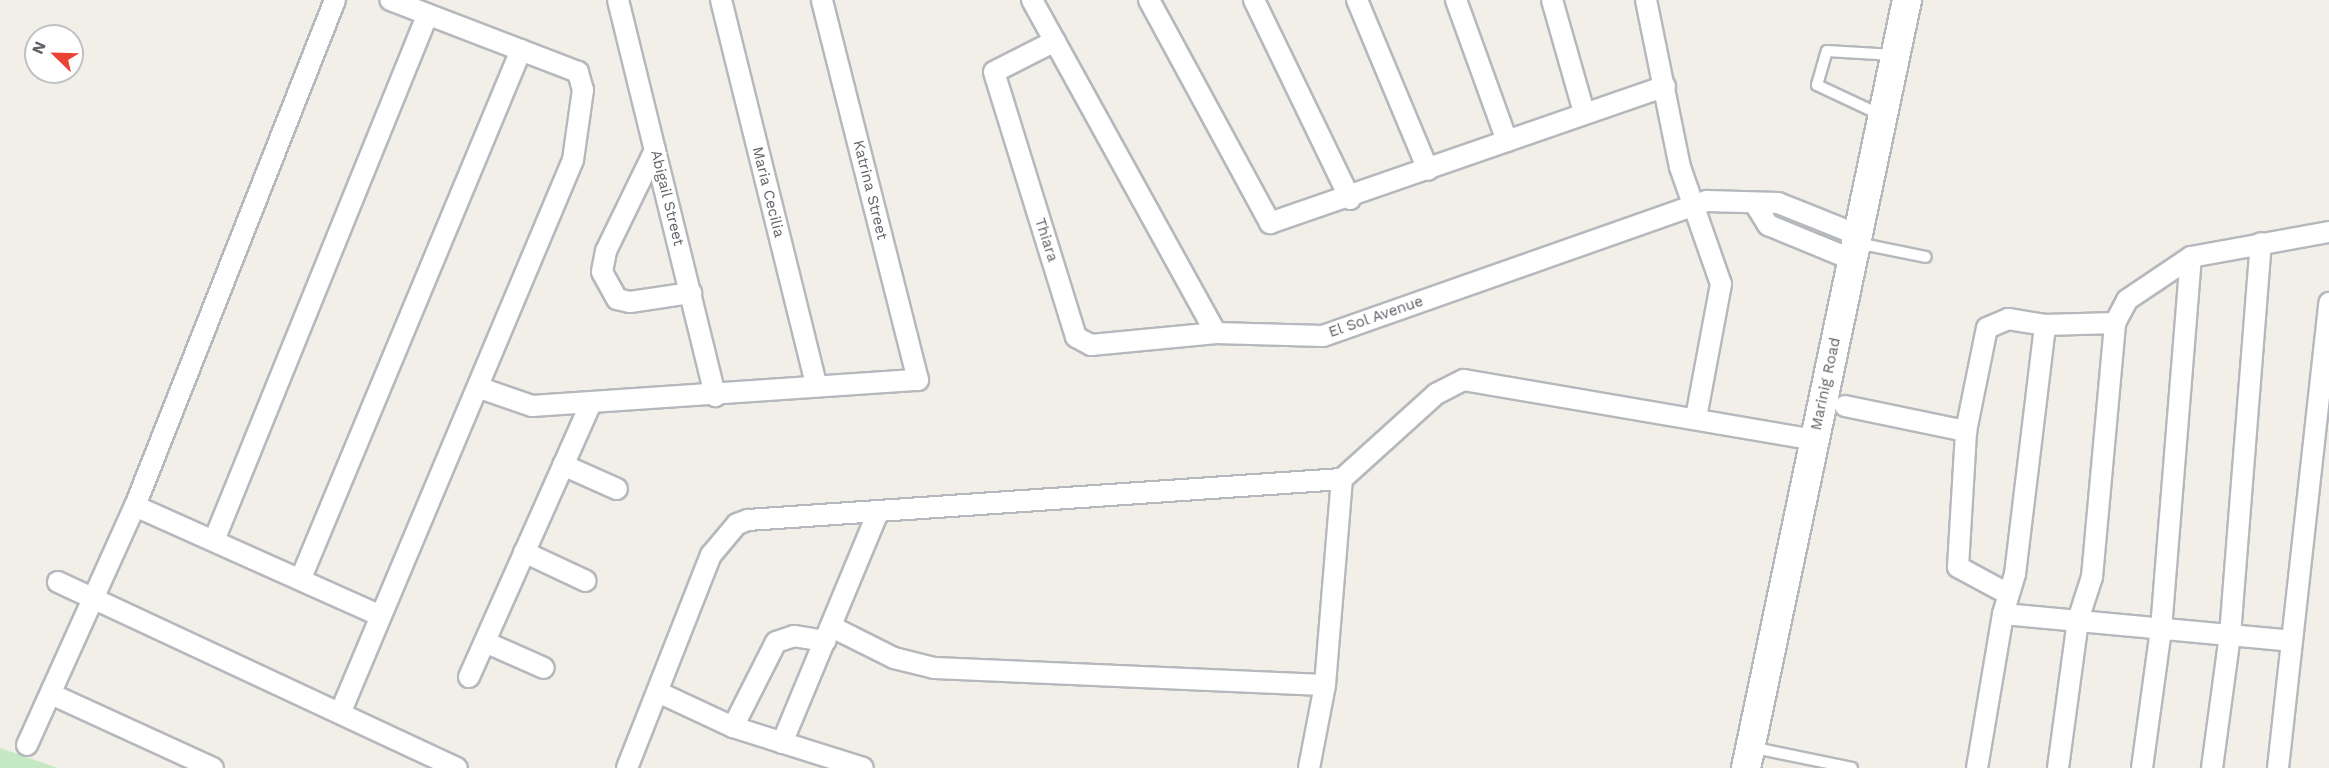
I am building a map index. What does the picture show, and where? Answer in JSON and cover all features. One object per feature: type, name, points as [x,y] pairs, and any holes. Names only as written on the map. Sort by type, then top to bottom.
[{"type":"street","points":[[27,745],[135,506],[335,0]]},
{"type":"street","points":[[341,711],[378,615],[480,388],[573,160],[583,90],[578,72],[390,0]]},
{"type":"street","name":"Abigail Street","points":[[618,0],[716,396]]},
{"type":"street","name":"Maria Cecilia","points":[[721,0],[816,385]]},
{"type":"street","points":[[480,388],[532,406],[590,405],[716,396],[816,385],[918,380],[822,0]]},
{"type":"street","points":[[1032,0],[1216,333]]},
{"type":"street","points":[[1149,0],[1270,223],[1350,199],[1584,112],[1665,86]]},
{"type":"street","points":[[1254,0],[1350,199]]},
{"type":"street","points":[[1357,0],[1428,170]]},
{"type":"street","points":[[1456,0],[1507,141]]},
{"type":"street","points":[[1552,0],[1584,112]]},
{"type":"street","points":[[1646,0],[1691,204],[1721,284],[1696,418]]},
{"type":"street","name":"Marinig Road","points":[[1748,758],[1907,0]]},
{"type":"street","points":[[215,538],[427,16]]},
{"type":"street","name":"Thiara","points":[[1055,41],[994,72],[1076,337],[1090,345],[1216,333]]},
{"type":"street","points":[[301,578],[521,50]]},
{"type":"street","points":[[655,150],[606,251],[602,272],[606,289],[624,301],[691,293]]},
{"type":"street","name":"El Sol Avenue","points":[[1216,333],[1323,336],[1691,204],[1725,198],[1755,204],[1778,203],[1807,215],[1856,246]]},
{"type":"street","points":[[1755,204],[1768,225],[1798,237],[1856,246]]},
{"type":"street","points":[[2058,768],[2078,620],[2092,578],[2115,323],[2127,300],[2144,285],[2191,256],[2329,232]]},
{"type":"street","points":[[2212,768],[2230,635],[2261,243]]},
{"type":"street","points":[[2142,768],[2161,629],[2191,256]]},
{"type":"street","points":[[2278,768],[2329,303]]},
{"type":"street","points":[[2008,594],[1958,567],[1966,431],[1987,328],[2008,319],[2044,325],[2115,323]]},
{"type":"street","points":[[1977,768],[2008,594],[2044,325]]},
{"type":"street","points":[[627,768],[660,693],[711,555],[737,524],[1342,479],[1436,394],[1464,380],[1814,440]]},
{"type":"street","points":[[469,677],[590,405]]},
{"type":"street","points":[[1845,406],[1966,431]]},
{"type":"street","points":[[563,465],[617,489]]},
{"type":"street","points":[[1309,768],[1325,685],[1342,479]]},
{"type":"street","points":[[135,506],[215,538],[378,615]]},
{"type":"street","points":[[782,743],[878,512]]},
{"type":"street","points":[[524,552],[586,581]]},
{"type":"street","points":[[58,582],[341,711],[457,768]]},
{"type":"street","points":[[2003,614],[2292,641]]},
{"type":"street","points":[[733,727],[776,642],[794,636],[829,634],[894,658],[934,669],[1325,685]]},
{"type":"street","points":[[485,642],[544,668]]},
{"type":"street","points":[[660,693],[733,727],[862,768]]},
{"type":"street","points":[[51,694],[201,766]]},
{"type":"lane","points":[[1883,116],[1817,85],[1827,51],[1896,56]]},
{"type":"lane","points":[[1798,237],[1807,215]]},
{"type":"lane","points":[[1856,246],[1926,257]]},
{"type":"lane","points":[[1748,758],[1852,768]]},
{"type":"green space","points":[[0,748],[58,768],[0,768]]}]
